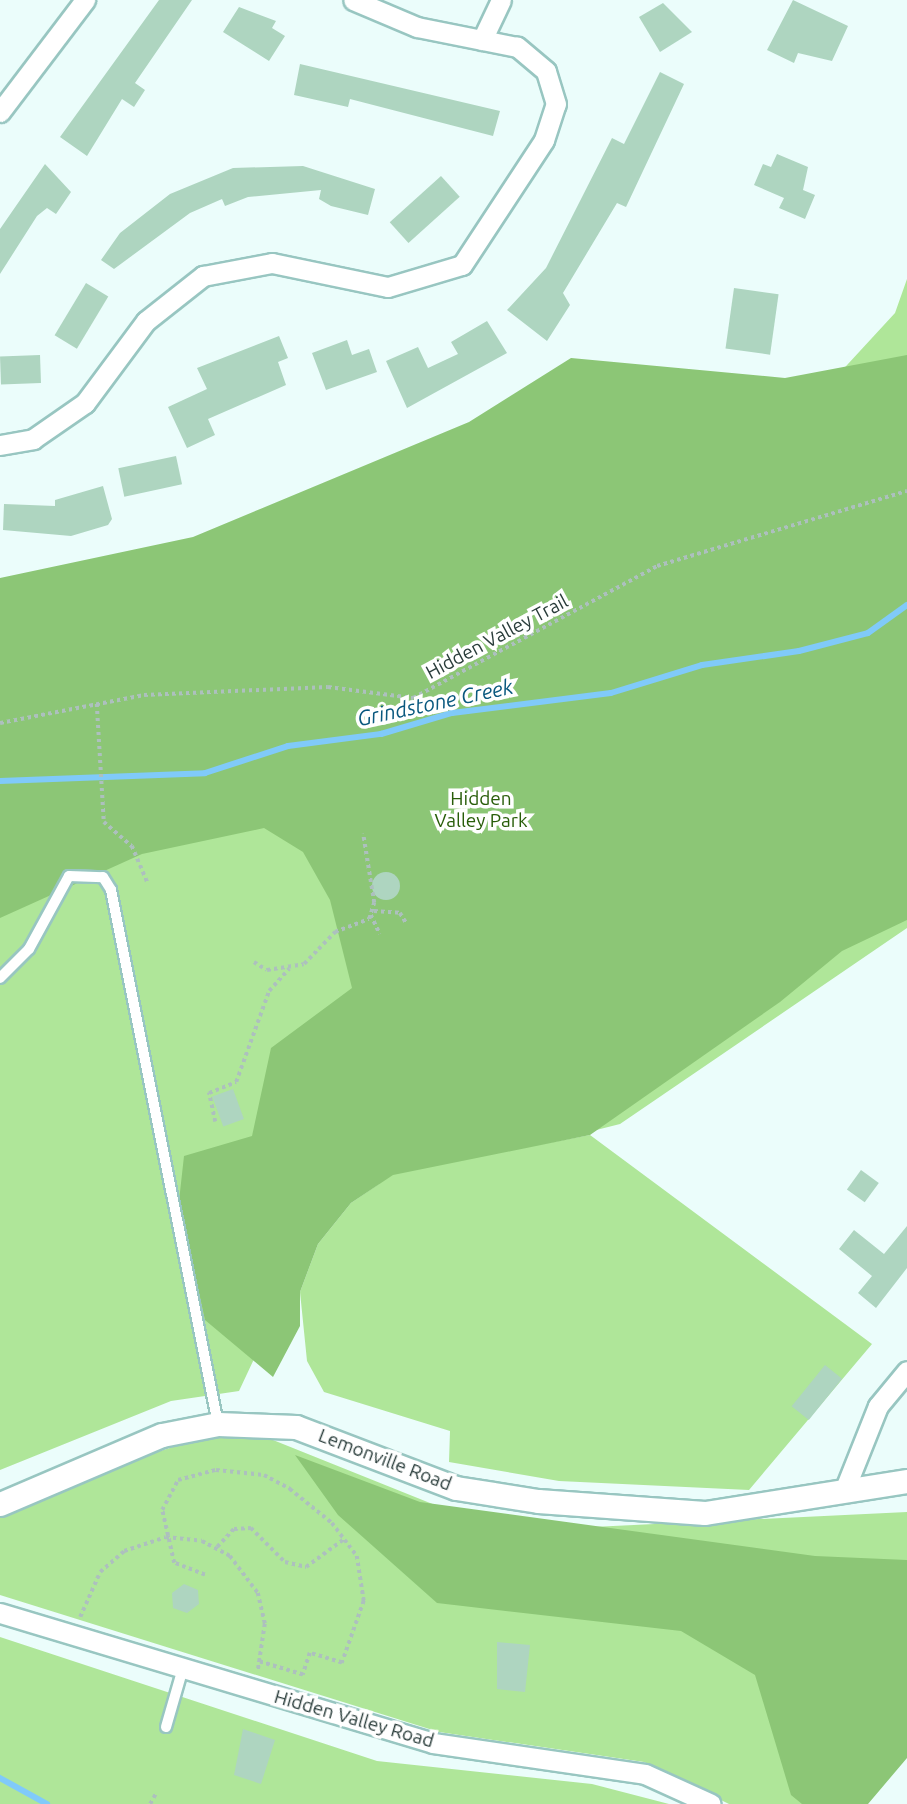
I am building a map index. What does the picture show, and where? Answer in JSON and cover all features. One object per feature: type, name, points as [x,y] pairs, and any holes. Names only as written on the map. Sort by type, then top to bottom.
[{"type":"street","points":[[0,112],[85,0]]},
{"type":"street","points":[[0,445],[33,439],[85,403],[146,321],[203,275],[272,263],[388,287],[462,265],[517,187],[556,104],[545,71],[517,47],[418,27],[353,0]]},
{"type":"street","points":[[482,40],[501,0]]},
{"type":"street","points":[[845,1486],[878,1406],[907,1371]]},
{"type":"street","name":"Lemonville Road","points":[[0,1504],[162,1435],[218,1424],[296,1427],[456,1488],[538,1501],[705,1513],[757,1509],[845,1486],[907,1481]]},
{"type":"street","name":"Hidden Valley Road","points":[[0,1613],[432,1743],[645,1774],[711,1804]]},
{"type":"lane","points":[[0,978],[29,949],[69,876],[103,877],[111,890],[218,1424]]},
{"type":"lane","points":[[166,1727],[183,1668]]},
{"type":"path","name":"Hidden Valley Trail","points":[[0,723],[144,695],[328,687],[414,698],[657,566],[907,491]]},
{"type":"path","points":[[97,704],[96,753],[104,821],[132,846],[147,882]]},
{"type":"path","points":[[363,834],[373,913],[380,934]]},
{"type":"path","points":[[254,962],[267,970],[290,967],[311,959],[335,932],[373,913],[400,914],[407,924]]},
{"type":"path","points":[[215,1122],[209,1093],[230,1087],[240,1076],[270,991],[290,967]]},
{"type":"path","points":[[205,1575],[174,1563],[162,1510],[173,1485],[192,1475],[234,1468],[290,1489],[344,1539],[357,1556],[365,1584],[342,1663],[310,1653],[303,1675],[260,1662]]},
{"type":"path","points":[[217,1547],[234,1529],[251,1528],[285,1562],[306,1567],[344,1539]]},
{"type":"path","points":[[75,1634],[91,1586],[111,1560],[138,1543],[166,1537],[217,1547],[241,1566],[258,1593],[265,1623],[255,1690]]},
{"type":"path","points":[[150,1804],[156,1793]]},
{"type":"green space","name":"Hidden Valley Park","points":[[907,279],[907,928],[620,1124],[537,1145],[590,1135],[872,1344],[749,1490],[559,1481],[449,1462],[450,1431],[324,1392],[307,1361],[300,1292],[318,1244],[351,1203],[379,1184],[331,1195],[239,1391],[171,1401],[0,1470],[0,619],[824,390],[895,313]]},
{"type":"green space","name":"Hidden Valley Park","points":[[907,355],[907,920],[842,951],[780,1002],[590,1135],[393,1175],[351,1203],[318,1244],[300,1292],[300,1326],[273,1377],[205,1320],[179,1201],[184,1156],[252,1136],[271,1048],[352,988],[330,900],[303,852],[264,828],[142,854],[0,918],[0,578],[193,537],[469,422],[571,358],[785,378]]},
{"type":"green space","points":[[214,1434],[273,1440],[435,1505],[592,1527],[907,1512],[907,1688],[826,1804],[729,1804],[644,1762],[439,1732],[0,1595],[0,1518],[113,1466]]},
{"type":"green space","points":[[295,1455],[420,1502],[815,1556],[907,1560],[907,1758],[868,1804],[802,1804],[791,1795],[755,1675],[681,1631],[437,1603],[338,1515]]},
{"type":"green space","points":[[0,1637],[377,1761],[592,1784],[669,1804],[0,1804]]},
{"type":"building","points":[[159,0],[192,0],[135,83],[145,90],[134,107],[122,99],[87,156],[60,137]]},
{"type":"building","points":[[793,0],[848,26],[832,61],[798,53],[794,63],[767,50]]},
{"type":"building","points":[[663,3],[692,32],[660,52],[639,17]]},
{"type":"building","points":[[239,7],[276,21],[272,28],[285,36],[269,61],[223,32]]},
{"type":"building","points":[[300,64],[500,111],[493,136],[350,99],[348,107],[294,95]]},
{"type":"building","points":[[660,72],[684,84],[626,207],[617,203],[563,293],[570,305],[547,341],[507,310],[546,268],[612,138],[624,144]]},
{"type":"building","points":[[777,154],[808,167],[803,190],[815,195],[805,219],[779,208],[784,198],[754,185],[763,164],[771,167]]},
{"type":"building","points":[[45,164],[71,192],[56,214],[47,208],[37,216],[0,274],[0,229]]},
{"type":"building","points":[[303,166],[375,189],[368,215],[331,206],[319,199],[321,190],[248,197],[225,206],[222,199],[190,213],[114,269],[101,260],[120,233],[170,194],[233,168]]},
{"type":"building","points":[[441,176],[460,197],[408,243],[390,222]]},
{"type":"building","points":[[86,283],[108,296],[77,349],[55,335]]},
{"type":"building","points":[[734,288],[779,294],[770,355],[726,348]]},
{"type":"building","points":[[487,321],[507,353],[407,408],[386,361],[418,347],[428,368],[458,354],[451,342]]},
{"type":"building","points":[[279,336],[288,358],[278,362],[286,385],[208,419],[215,435],[187,448],[168,407],[207,389],[197,368]]},
{"type":"building","points":[[347,340],[352,355],[369,349],[377,372],[326,390],[312,353]]},
{"type":"building","points":[[40,355],[41,383],[1,384],[0,356]]},
{"type":"building","points":[[176,456],[182,484],[124,497],[118,468]]},
{"type":"building","points":[[103,486],[112,519],[108,525],[71,536],[3,530],[4,504],[55,506],[55,500]]},
{"type":"building","points":[[386,872],[396,876],[400,886],[396,896],[386,900],[376,896],[372,886],[376,876]]},
{"type":"building","points":[[233,1089],[244,1119],[223,1127],[212,1097]]},
{"type":"building","points":[[861,1170],[879,1183],[865,1202],[847,1189]]},
{"type":"building","points":[[907,1226],[907,1268],[876,1308],[858,1293],[872,1276],[839,1249],[854,1230],[884,1254]]},
{"type":"building","points":[[825,1365],[842,1379],[809,1420],[792,1406]]},
{"type":"building","points":[[184,1584],[198,1590],[199,1604],[187,1613],[173,1608],[172,1593]]},
{"type":"building","points":[[497,1642],[530,1645],[525,1692],[497,1689]]},
{"type":"building","points":[[243,1729],[275,1740],[261,1784],[234,1775]]},
{"type":"waterway","name":"Grindstone Creek","points":[[0,781],[205,773],[288,746],[381,734],[452,713],[611,693],[702,665],[799,651],[868,633],[907,605]]},
{"type":"waterway","name":"Grindstone Creek","points":[[0,1778],[47,1804]]}]
